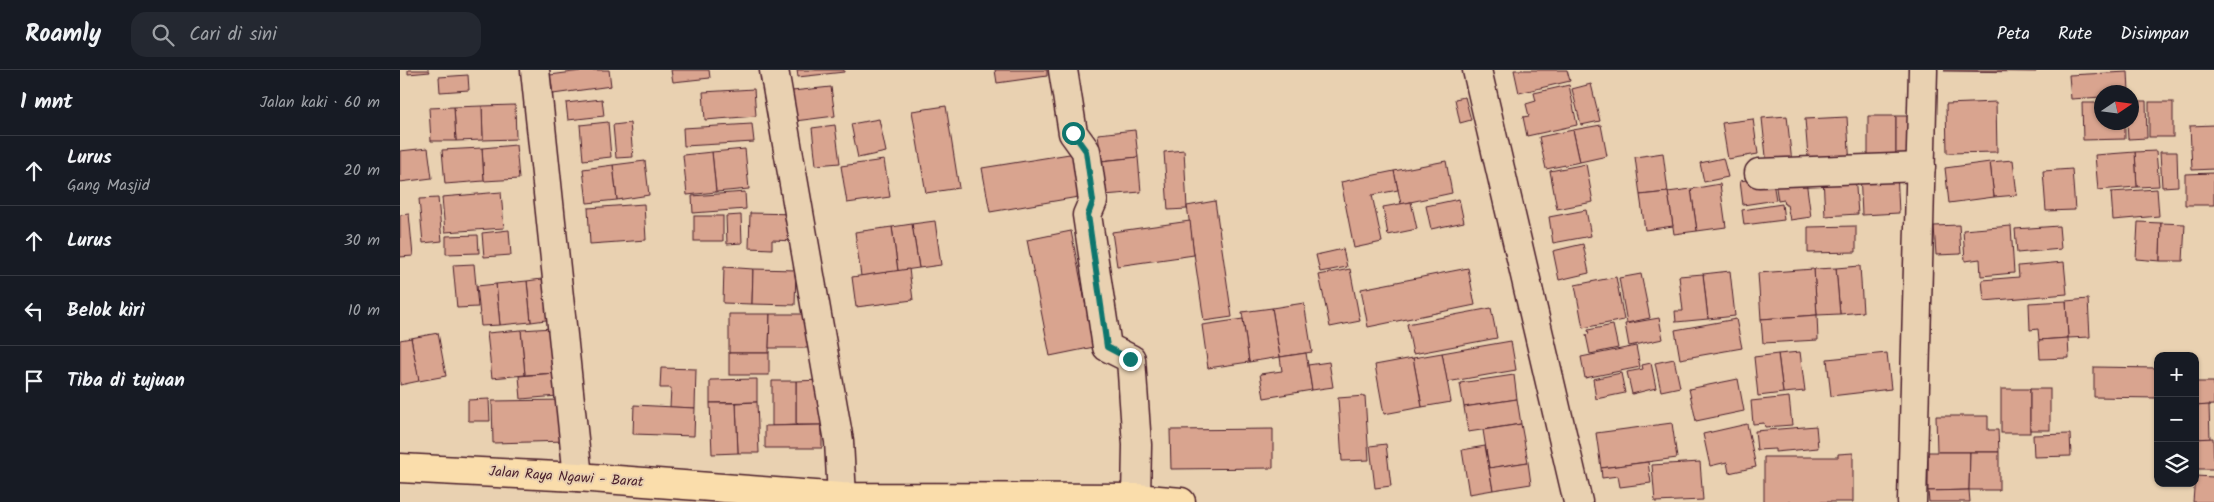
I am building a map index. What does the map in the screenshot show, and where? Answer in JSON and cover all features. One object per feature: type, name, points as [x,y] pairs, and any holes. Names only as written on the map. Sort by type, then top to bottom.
[{"type":"main road","name":"Jalan Raya Ngawi - Barat","points":[[400,468],[578,477],[842,497],[1137,488],[1181,502]]},
{"type":"street","points":[[535,70],[578,477]]},
{"type":"street","points":[[774,70],[839,441],[842,497]]},
{"type":"street","points":[[1063,70],[1073,133],[1086,151],[1093,201],[1088,215],[1107,347],[1130,359],[1137,444],[1137,488]]},
{"type":"street","points":[[1477,70],[1578,502]]},
{"type":"street","points":[[1912,500],[1923,70]]},
{"type":"street","points":[[1759,173],[1921,167]]},
{"type":"building","points":[[408,70],[429,70],[430,72],[408,74]]},
{"type":"building","points":[[589,70],[609,70],[611,86],[553,94],[550,75]]},
{"type":"building","points":[[671,70],[709,70],[710,78],[673,82]]},
{"type":"building","points":[[797,70],[844,70],[844,72],[798,77]]},
{"type":"building","points":[[995,70],[1047,70],[1047,76],[997,83]]},
{"type":"building","points":[[1514,70],[1567,70],[1570,81],[1519,93]]},
{"type":"building","points":[[2036,70],[2036,72],[1944,71]]},
{"type":"building","points":[[2128,72],[2129,85],[2094,85],[2094,98],[2071,99],[2069,75]]},
{"type":"building","points":[[468,75],[469,90],[440,92],[439,77]]},
{"type":"building","points":[[1591,84],[1600,121],[1581,125],[1572,89]]},
{"type":"building","points":[[1569,85],[1577,125],[1527,136],[1523,117],[1529,116],[1526,104],[1536,101],[1534,93]]},
{"type":"building","points":[[831,87],[835,116],[795,121],[792,91]]},
{"type":"building","points":[[754,89],[756,116],[705,120],[703,92]]},
{"type":"building","points":[[1465,97],[1471,120],[1460,123],[1455,99]]},
{"type":"building","points":[[602,99],[604,116],[568,120],[566,103]]},
{"type":"building","points":[[2139,101],[2146,101],[2147,138],[2128,139],[2127,130],[2139,130]]},
{"type":"building","points":[[1996,102],[1997,152],[1947,153],[1946,104]]},
{"type":"building","points":[[2149,102],[2173,102],[2173,137],[2149,137]]},
{"type":"building","points":[[2082,103],[2094,103],[2094,130],[2125,130],[2125,139],[2083,140]]},
{"type":"building","points":[[515,105],[516,139],[483,140],[482,106]]},
{"type":"building","points":[[482,106],[483,140],[456,141],[454,107]]},
{"type":"building","points":[[946,106],[959,188],[926,193],[912,111]]},
{"type":"building","points":[[454,107],[456,141],[431,141],[429,108]]},
{"type":"building","points":[[1787,116],[1792,163],[1767,166],[1762,118]]},
{"type":"building","points":[[1868,116],[1896,116],[1896,160],[1868,159]]},
{"type":"building","points":[[1896,116],[1913,116],[1912,160],[1896,160]]},
{"type":"building","points":[[1847,117],[1850,167],[1832,168],[1832,156],[1808,157],[1805,119]]},
{"type":"building","points":[[879,119],[886,152],[858,158],[851,124]]},
{"type":"building","points":[[1753,119],[1758,154],[1728,159],[1722,123]]},
{"type":"building","points":[[608,122],[611,157],[583,160],[580,125]]},
{"type":"building","points":[[630,123],[633,157],[616,158],[613,125]]},
{"type":"building","points":[[752,124],[754,142],[684,146],[683,128]]},
{"type":"building","points":[[835,125],[840,163],[816,165],[812,128]]},
{"type":"building","points":[[1601,125],[1607,156],[1580,162],[1573,130]]},
{"type":"building","points":[[2214,125],[2214,169],[2192,170],[2190,126]]},
{"type":"building","points":[[1135,130],[1138,157],[1101,161],[1098,134]]},
{"type":"building","points":[[1573,130],[1580,162],[1546,169],[1539,137]]},
{"type":"building","points":[[516,145],[519,179],[484,181],[482,148]]},
{"type":"building","points":[[428,148],[432,178],[400,182],[400,151]]},
{"type":"building","points":[[482,148],[484,181],[445,184],[442,150]]},
{"type":"building","points":[[745,149],[749,189],[716,192],[712,152]]},
{"type":"building","points":[[1184,150],[1187,209],[1168,210],[1164,152]]},
{"type":"building","points":[[2156,151],[2159,186],[2137,187],[2135,152]]},
{"type":"building","points":[[712,152],[716,192],[687,195],[683,155]]},
{"type":"building","points":[[1082,152],[1090,195],[990,212],[982,168]]},
{"type":"building","points":[[2135,152],[2137,187],[2098,190],[2095,155]]},
{"type":"building","points":[[2160,152],[2177,152],[2178,186],[2162,187]]},
{"type":"building","points":[[1663,153],[1668,192],[1640,195],[1635,157]]},
{"type":"building","points":[[1138,157],[1141,192],[1104,195],[1101,161]]},
{"type":"building","points":[[1723,158],[1728,177],[1704,182],[1700,163]]},
{"type":"building","points":[[884,160],[890,197],[847,203],[841,166]]},
{"type":"building","points":[[2013,160],[2017,195],[1994,197],[1990,162]]},
{"type":"building","points":[[645,161],[649,195],[617,200],[613,165]]},
{"type":"building","points":[[1446,161],[1452,193],[1401,204],[1394,171]]},
{"type":"building","points":[[1990,162],[1994,197],[1949,203],[1945,168]]},
{"type":"building","points":[[1586,164],[1593,202],[1557,209],[1550,171]]},
{"type":"building","points":[[613,165],[617,200],[587,203],[583,169]]},
{"type":"building","points":[[2072,169],[2075,210],[2046,211],[2043,171]]},
{"type":"building","points":[[1897,170],[1899,213],[1862,215],[1860,172]]},
{"type":"building","points":[[1394,171],[1398,190],[1372,195],[1382,242],[1354,248],[1341,182]]},
{"type":"building","points":[[1805,173],[1811,217],[1790,220],[1784,200],[1778,201],[1775,181]]},
{"type":"building","points":[[2214,173],[2214,205],[2185,205],[2185,174]]},
{"type":"building","points":[[1855,175],[1858,214],[1825,216],[1823,177]]},
{"type":"building","points":[[1772,176],[1776,200],[1743,205],[1740,181]]},
{"type":"building","points":[[1720,184],[1726,227],[1697,231],[1691,189]]},
{"type":"building","points":[[1691,189],[1697,231],[1674,234],[1668,192]]},
{"type":"building","points":[[2157,189],[2159,216],[2113,220],[2111,192]]},
{"type":"building","points":[[501,192],[504,228],[445,232],[442,197]]},
{"type":"building","points":[[745,192],[746,209],[693,213],[692,196]]},
{"type":"building","points":[[1668,192],[1673,226],[1645,230],[1640,195]]},
{"type":"building","points":[[438,198],[442,241],[423,243],[419,199]]},
{"type":"building","points":[[1459,199],[1464,222],[1431,229],[1426,206]]},
{"type":"building","points":[[1215,201],[1232,317],[1204,321],[1187,206]]},
{"type":"building","points":[[1411,202],[1417,229],[1388,235],[1383,207]]},
{"type":"building","points":[[644,204],[646,240],[590,244],[588,208]]},
{"type":"building","points":[[1782,204],[1784,220],[1744,225],[1742,210]]},
{"type":"building","points":[[1586,210],[1591,236],[1553,243],[1549,217]]},
{"type":"building","points":[[750,213],[796,214],[795,241],[772,240],[772,249],[749,248]]},
{"type":"building","points":[[409,214],[413,256],[400,257],[400,215]]},
{"type":"building","points":[[741,215],[742,243],[727,244],[726,216]]},
{"type":"building","points":[[694,216],[723,216],[723,241],[694,241]]},
{"type":"building","points":[[935,221],[941,265],[919,268],[912,224]]},
{"type":"building","points":[[1190,221],[1194,255],[1117,266],[1112,232]]},
{"type":"building","points":[[2138,222],[2161,223],[2160,261],[2136,259]]},
{"type":"building","points":[[2161,223],[2185,224],[2183,261],[2160,261]]},
{"type":"building","points":[[912,224],[919,268],[898,271],[892,227]]},
{"type":"building","points":[[1959,225],[1961,254],[1936,255],[1934,226]]},
{"type":"building","points":[[1856,226],[1856,252],[1808,253],[1808,227]]},
{"type":"building","points":[[2011,226],[2014,273],[1981,276],[1980,259],[1965,261],[1963,230]]},
{"type":"building","points":[[2059,226],[2061,249],[2017,253],[2015,229]]},
{"type":"building","points":[[892,227],[898,271],[861,276],[855,232]]},
{"type":"building","points":[[509,230],[511,255],[484,257],[482,233]]},
{"type":"building","points":[[1071,231],[1094,347],[1050,356],[1027,240]]},
{"type":"building","points":[[478,235],[479,253],[446,254],[446,236]]},
{"type":"building","points":[[1583,244],[1589,273],[1559,280],[1553,251]]},
{"type":"building","points":[[1343,249],[1347,267],[1320,272],[1316,255]]},
{"type":"building","points":[[2064,262],[2067,294],[1984,301],[1982,280],[2019,277],[2018,266]]},
{"type":"building","points":[[474,264],[478,307],[457,308],[453,265]]},
{"type":"building","points":[[1860,266],[1863,312],[1840,314],[1836,268]]},
{"type":"building","points":[[724,267],[753,269],[752,304],[723,303]]},
{"type":"building","points":[[1468,268],[1475,305],[1368,327],[1361,289]]},
{"type":"building","points":[[1836,268],[1840,314],[1817,315],[1814,269]]},
{"type":"building","points":[[753,269],[796,270],[795,305],[752,304]]},
{"type":"building","points":[[909,269],[913,300],[856,307],[852,277]]},
{"type":"building","points":[[1350,269],[1360,321],[1330,327],[1319,275]]},
{"type":"building","points":[[1814,269],[1817,315],[1761,319],[1758,273]]},
{"type":"building","points":[[1730,271],[1735,316],[1708,319],[1703,274]]},
{"type":"building","points":[[1641,274],[1650,318],[1627,323],[1619,278]]},
{"type":"building","points":[[1703,274],[1708,319],[1676,322],[1675,311],[1683,311],[1679,276]]},
{"type":"building","points":[[1616,277],[1624,320],[1583,328],[1575,285]]},
{"type":"building","points":[[549,278],[553,319],[531,322],[527,281]]},
{"type":"building","points":[[527,281],[531,322],[500,325],[496,284]]},
{"type":"building","points":[[496,284],[500,325],[481,326],[477,286]]},
{"type":"building","points":[[2088,299],[2090,337],[2068,338],[2066,301]]},
{"type":"building","points":[[2066,301],[2068,338],[2039,340],[2038,329],[2030,330],[2029,303]]},
{"type":"building","points":[[1304,303],[1312,352],[1280,357],[1272,308]]},
{"type":"building","points":[[1272,308],[1280,357],[1249,362],[1242,312]]},
{"type":"building","points":[[1491,308],[1497,338],[1413,354],[1407,324]]},
{"type":"building","points":[[729,314],[770,314],[769,353],[729,353]]},
{"type":"building","points":[[770,314],[811,314],[811,348],[769,348]]},
{"type":"building","points":[[1817,315],[1818,340],[1763,343],[1761,319]]},
{"type":"building","points":[[1659,318],[1663,339],[1629,346],[1625,324]]},
{"type":"building","points":[[1243,319],[1249,362],[1208,368],[1202,325]]},
{"type":"building","points":[[1736,319],[1742,348],[1680,359],[1675,330]]},
{"type":"building","points":[[1613,325],[1618,348],[1590,354],[1586,335],[1589,334],[1588,330]]},
{"type":"building","points":[[553,328],[556,373],[525,375],[521,330]]},
{"type":"building","points":[[521,330],[525,375],[492,378],[487,333]]},
{"type":"building","points":[[438,333],[446,376],[419,381],[411,338]]},
{"type":"building","points":[[411,338],[419,381],[400,385],[400,340]]},
{"type":"building","points":[[2068,338],[2069,358],[2040,359],[2039,340]]},
{"type":"building","points":[[1511,341],[1516,370],[1447,382],[1442,353]]},
{"type":"building","points":[[1636,346],[1640,367],[1585,378],[1581,357]]},
{"type":"building","points":[[1800,352],[1805,391],[1783,393],[1778,354]]},
{"type":"building","points":[[729,353],[769,353],[769,375],[729,375]]},
{"type":"building","points":[[1306,353],[1312,390],[1264,398],[1260,374],[1282,371],[1280,357]]},
{"type":"building","points":[[1442,353],[1451,402],[1422,407],[1413,358]]},
{"type":"building","points":[[1887,353],[1891,389],[1831,396],[1827,359]]},
{"type":"building","points":[[1778,354],[1783,393],[1758,396],[1754,357]]},
{"type":"building","points":[[1413,358],[1422,407],[1384,414],[1375,365]]},
{"type":"building","points":[[1674,359],[1680,387],[1661,391],[1655,363]]},
{"type":"building","points":[[1329,362],[1333,387],[1312,390],[1308,365]]},
{"type":"building","points":[[1651,363],[1656,388],[1632,394],[1627,372],[1643,369],[1642,365]]},
{"type":"building","points":[[2094,367],[2154,368],[2154,398],[2094,397]]},
{"type":"building","points":[[661,368],[696,369],[695,408],[670,407],[671,388],[660,388]]},
{"type":"building","points":[[556,373],[558,396],[521,399],[519,376]]},
{"type":"building","points":[[1621,373],[1625,393],[1596,399],[1593,379]]},
{"type":"building","points":[[1514,375],[1517,399],[1464,407],[1460,383]]},
{"type":"building","points":[[757,379],[757,402],[710,403],[710,380]]},
{"type":"building","points":[[1738,379],[1744,411],[1696,421],[1689,389]]},
{"type":"building","points":[[822,380],[822,425],[796,425],[796,381]]},
{"type":"building","points":[[772,381],[796,381],[796,425],[772,426]]},
{"type":"building","points":[[2199,382],[2214,382],[2214,405],[2199,406]]},
{"type":"building","points":[[2001,389],[2030,389],[2030,433],[2001,433]]},
{"type":"building","points":[[2030,389],[2050,389],[2050,430],[2030,430]]},
{"type":"building","points":[[1365,396],[1369,460],[1342,461],[1338,398]]},
{"type":"building","points":[[1789,397],[1792,425],[1765,427],[1764,423],[1753,424],[1751,401]]},
{"type":"building","points":[[489,399],[490,421],[468,421],[468,400]]},
{"type":"building","points":[[1517,399],[1521,424],[1468,432],[1464,407]]},
{"type":"building","points":[[566,400],[567,441],[493,443],[492,401]]},
{"type":"building","points":[[757,402],[759,453],[738,453],[736,403]]},
{"type":"building","points":[[710,403],[736,403],[738,453],[712,454]]},
{"type":"building","points":[[634,405],[695,408],[694,436],[633,434]]},
{"type":"building","points":[[2209,405],[2210,439],[2199,439],[2199,406]]},
{"type":"building","points":[[1936,416],[1988,416],[1988,430],[1998,430],[1999,452],[1937,452]]},
{"type":"building","points":[[1672,423],[1677,458],[1601,468],[1596,433]]},
{"type":"building","points":[[1521,424],[1528,462],[1489,468],[1483,430]]},
{"type":"building","points":[[1747,424],[1756,467],[1729,473],[1727,462],[1710,466],[1703,434]]},
{"type":"building","points":[[822,425],[822,448],[765,448],[765,426]]},
{"type":"building","points":[[1816,426],[1818,448],[1775,452],[1775,449],[1757,450],[1755,431]]},
{"type":"building","points":[[1273,429],[1273,468],[1171,469],[1170,430]]},
{"type":"building","points":[[2070,434],[2071,456],[2034,457],[2033,435]]},
{"type":"building","points":[[2213,438],[2214,469],[2199,469],[2199,439]]},
{"type":"building","points":[[1386,444],[1391,486],[1375,488],[1370,446]]},
{"type":"building","points":[[1485,446],[1493,490],[1469,494],[1462,450]]},
{"type":"building","points":[[1928,452],[1970,452],[1969,490],[1928,491]]},
{"type":"building","points":[[1970,452],[1999,452],[1999,490],[1969,490]]},
{"type":"building","points":[[1853,453],[1853,502],[1764,502],[1764,457],[1838,457],[1838,454]]},
{"type":"building","points":[[1528,462],[1531,484],[1493,490],[1489,468]]},
{"type":"building","points":[[1648,462],[1651,483],[1620,487],[1618,476],[1602,478],[1601,468]]},
{"type":"building","points":[[1700,462],[1703,500],[1655,502],[1652,465]]},
{"type":"building","points":[[2199,476],[2214,477],[2214,502],[2193,502],[2194,487],[2199,487]]},
{"type":"building","points":[[1969,490],[1970,502],[1929,502],[1928,491]]},
{"type":"route","points":[[1073,133],[1086,151],[1093,201],[1088,215],[1107,347],[1130,359]]}]
